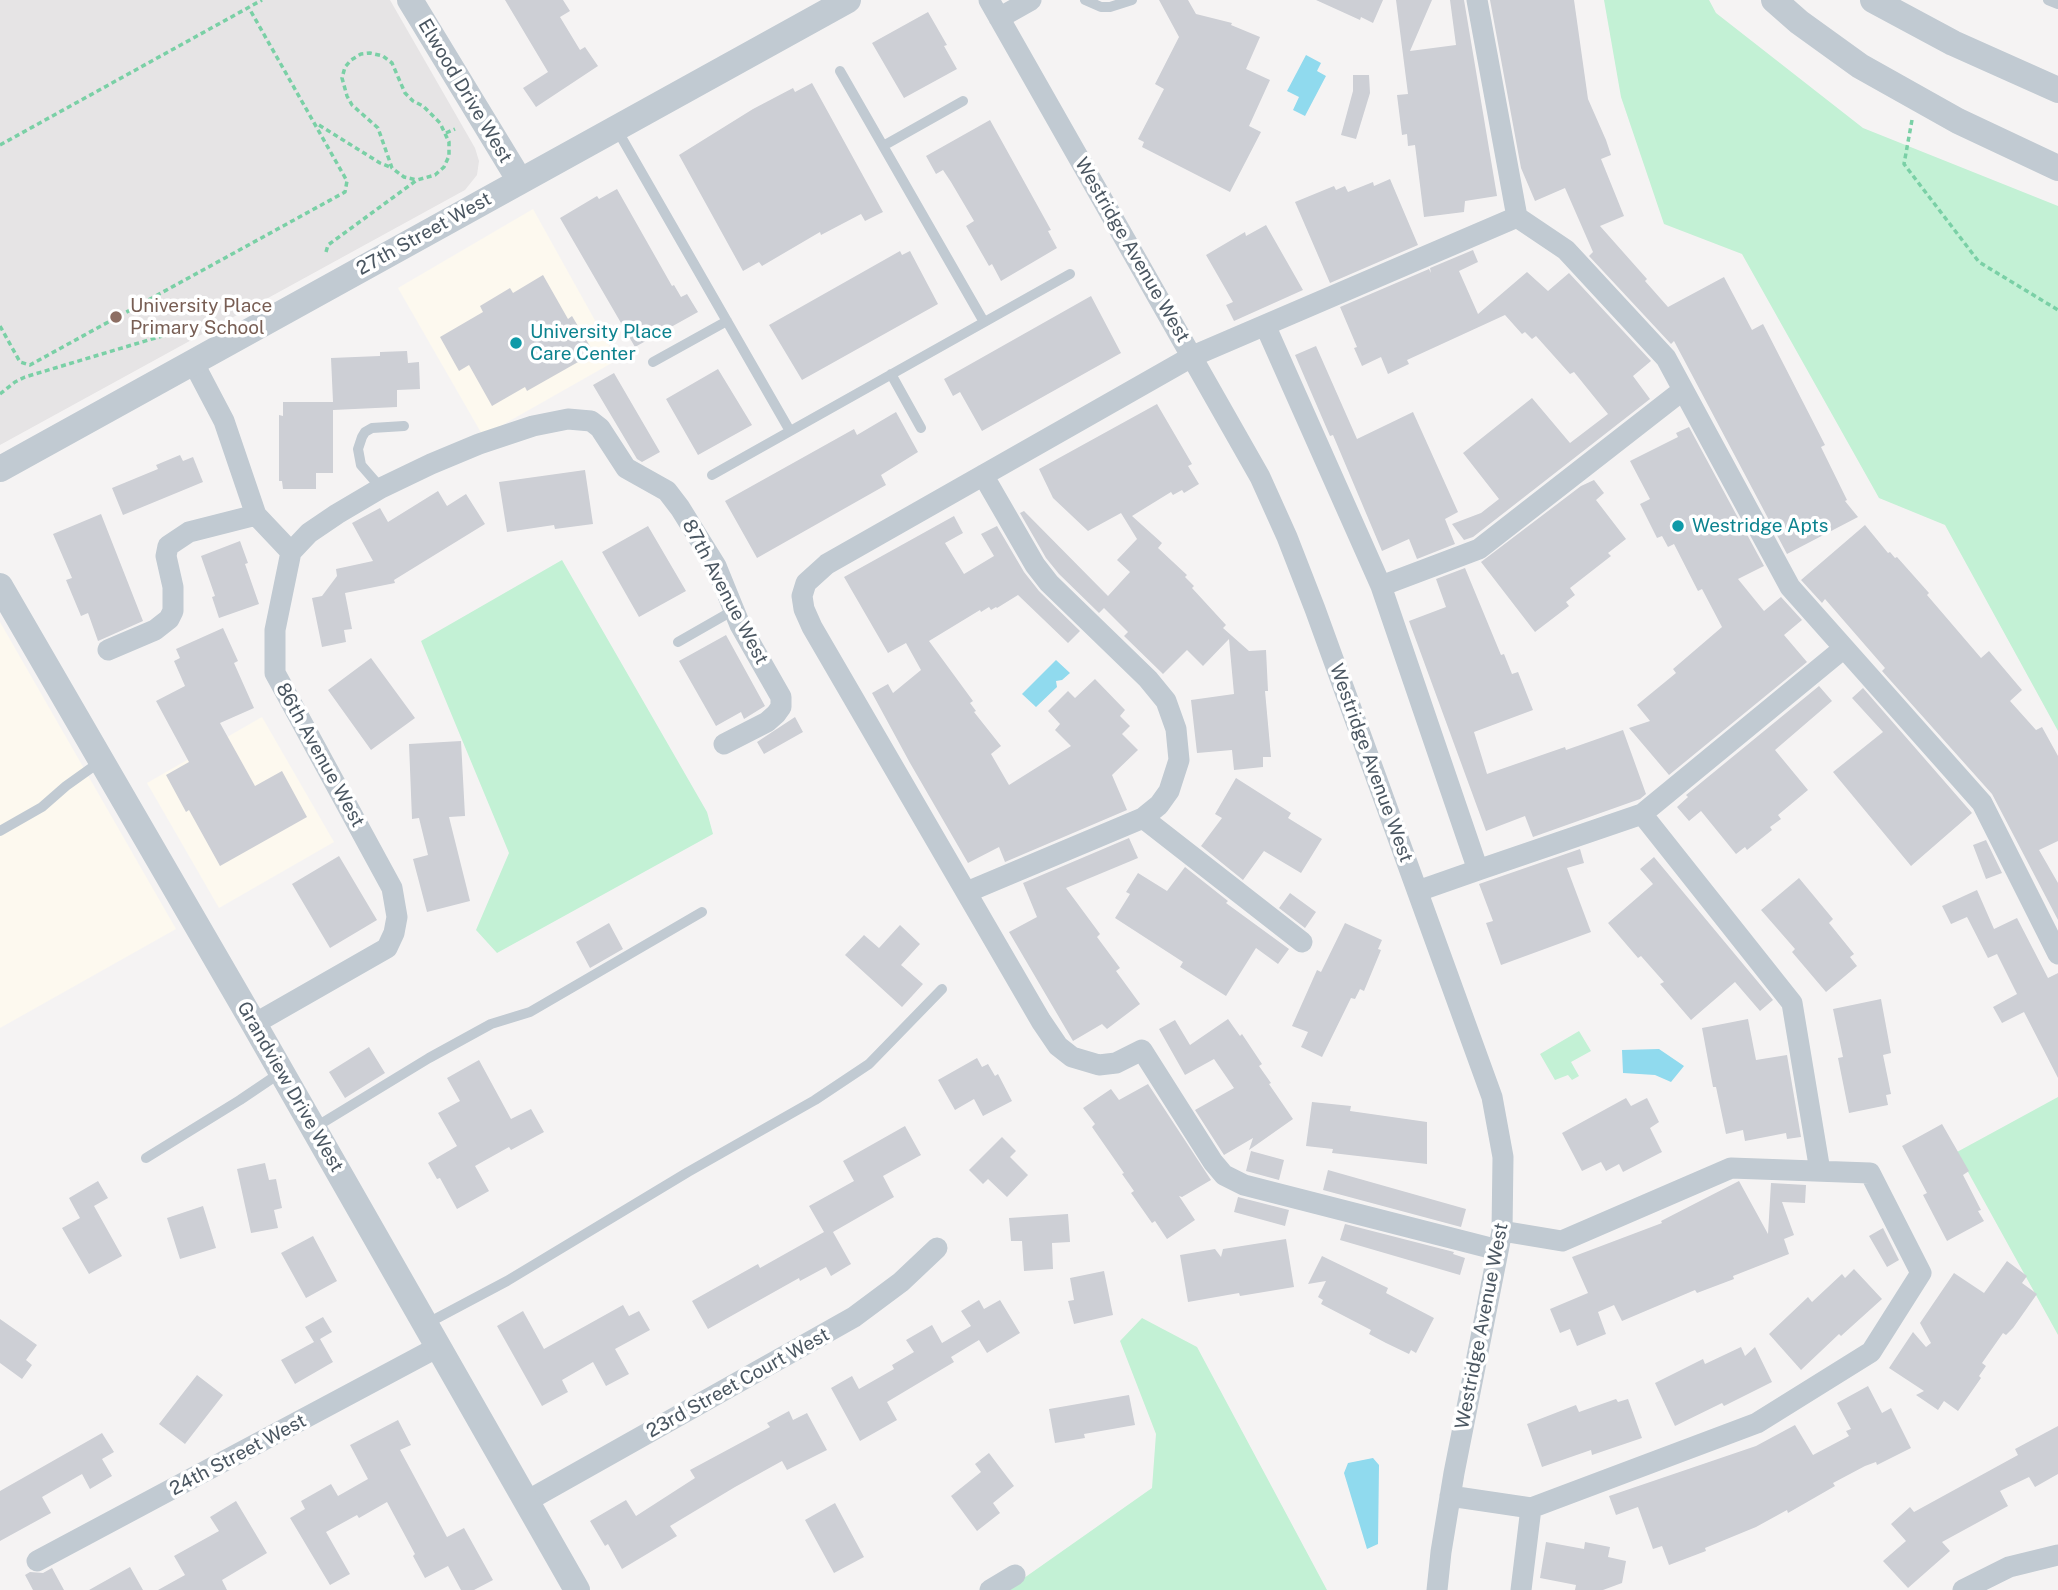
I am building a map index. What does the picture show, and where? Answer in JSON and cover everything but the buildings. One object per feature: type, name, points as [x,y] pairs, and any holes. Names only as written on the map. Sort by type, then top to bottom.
[{"type":"street","name":"Elwood Drive West","points":[[411,0],[520,181]]},
{"type":"street","name":"27th Street West","points":[[0,469],[848,0]]},
{"type":"street","points":[[994,9],[1031,0]]},
{"type":"street","points":[[1477,0],[1517,217],[1566,250],[1666,358],[1790,587],[1983,803],[2058,954]]},
{"type":"street","points":[[1774,0],[1799,22],[1860,66],[1958,121],[2058,168]]},
{"type":"street","points":[[1873,0],[1953,43],[2058,90]]},
{"type":"street","name":"Westridge Avenue West","points":[[994,9],[1260,477],[1287,537],[1492,1097],[1503,1157],[1500,1241],[1450,1496],[1437,1590]]},
{"type":"street","points":[[1450,1496],[1531,1508],[1757,1423],[1871,1352],[1921,1273],[1870,1173],[1731,1168],[1562,1241],[1500,1241],[1244,1185],[1224,1175],[1142,1050],[1116,1063],[1100,1065],[1072,1057],[1058,1046],[812,627],[802,596],[806,583],[827,564],[1193,356],[1517,217]]},
{"type":"street","points":[[1265,325],[1381,586],[1478,870]]},
{"type":"street","points":[[193,362],[224,421],[256,515],[291,552]]},
{"type":"street","points":[[1381,586],[1479,549],[1684,390]]},
{"type":"street","name":"87th Avenue West","points":[[291,552],[309,533],[381,488],[479,444],[533,426],[581,418],[591,421],[600,428],[626,468],[667,491],[680,508],[716,566],[740,625],[777,687],[781,707],[776,714],[767,722],[724,744]]},
{"type":"street","points":[[967,892],[1143,818],[1159,805],[1169,791],[1179,760],[1176,729],[1166,701],[1148,679],[1049,583],[1030,558],[984,475]]},
{"type":"street","points":[[108,650],[155,630],[169,619],[173,611],[173,587],[166,556],[168,546],[188,532],[256,515]]},
{"type":"street","name":"86th Avenue West","points":[[254,1024],[387,948],[397,917],[392,888],[275,673],[275,630],[291,552]]},
{"type":"street","name":"Grandview Drive West","points":[[0,586],[314,1128],[577,1590]]},
{"type":"street","points":[[1418,891],[1642,814],[1844,648]]},
{"type":"street","points":[[1642,814],[1792,1003],[1820,1171]]},
{"type":"street","points":[[1143,818],[1302,942]]},
{"type":"street","name":"23rd Street Court West","points":[[527,1501],[854,1317],[901,1282],[937,1248]]},
{"type":"street","name":"24th Street West","points":[[37,1561],[432,1336]]},
{"type":"street","points":[[1521,1590],[1531,1508]]},
{"type":"street","points":[[1968,1587],[2009,1567],[2058,1555]]},
{"type":"street","points":[[990,1590],[1015,1575]]},
{"type":"lane","points":[[1085,0],[1101,7],[1110,7],[1132,0]]},
{"type":"lane","points":[[2048,0],[2058,4]]},
{"type":"lane","points":[[840,71],[984,322]]},
{"type":"lane","points":[[883,146],[963,101]]},
{"type":"lane","points":[[616,128],[790,430]]},
{"type":"lane","points":[[712,475],[1070,274]]},
{"type":"lane","points":[[653,362],[727,321]]},
{"type":"lane","points":[[891,374],[921,428]]},
{"type":"lane","points":[[381,488],[361,465],[358,449],[362,437],[372,428],[404,426]]},
{"type":"lane","points":[[678,642],[734,610]]},
{"type":"lane","points":[[0,831],[42,807],[102,761]]},
{"type":"lane","points":[[314,1128],[439,1052],[491,1024],[530,1012],[702,912]]},
{"type":"lane","name":"24th Street West","points":[[432,1336],[507,1281],[695,1168],[815,1100],[869,1065],[942,989]]},
{"type":"lane","points":[[146,1157],[281,1072]]},
{"type":"path","points":[[0,145],[262,0]]},
{"type":"path","points":[[0,326],[20,362],[30,365],[345,192],[347,181],[249,8]]},
{"type":"path","points":[[326,252],[328,245],[417,180],[435,175],[444,167],[449,156],[449,142],[440,123],[405,93],[392,63],[383,56],[370,52],[351,60],[345,67],[343,87],[352,105],[378,128],[392,168]]},
{"type":"path","points":[[1917,98],[1904,164],[1979,262],[2058,310]]},
{"type":"path","points":[[316,123],[404,177],[417,180]]},
{"type":"path","points":[[446,133],[455,129]]},
{"type":"path","points":[[0,394],[25,377],[162,336]]},
{"type":"shaded area","name":"University Place Primary School","points":[[0,0],[390,0],[475,148],[479,161],[477,175],[465,190],[0,445]]},
{"type":"shaded area","points":[[533,209],[617,360],[483,436],[398,288]]},
{"type":"shaded area","points":[[0,622],[176,929],[0,1028]]},
{"type":"shaded area","points":[[262,717],[334,842],[219,908],[147,783]]},
{"type":"green space","points":[[1604,0],[1709,0],[1716,13],[1863,128],[2058,206],[2058,731],[1945,525],[1879,498],[1742,254],[1664,224],[1621,97]]},
{"type":"green space","points":[[562,560],[707,812],[713,834],[497,953],[476,930],[509,853],[421,641]]},
{"type":"green space","points":[[1579,1031],[1591,1051],[1571,1062],[1579,1076],[1572,1080],[1568,1075],[1555,1080],[1540,1054]]},
{"type":"green space","points":[[2058,1097],[2058,1335],[1957,1152]]},
{"type":"green space","points":[[1142,1318],[1197,1347],[1327,1590],[1007,1590],[1152,1488],[1156,1434],[1120,1341]]},
{"type":"water","points":[[1306,55],[1321,63],[1317,71],[1326,76],[1305,116],[1293,110],[1299,97],[1287,91]]},
{"type":"water","points":[[1056,660],[1070,673],[1062,680],[1056,681],[1057,687],[1036,707],[1022,694]]},
{"type":"water","points":[[1659,1049],[1684,1066],[1671,1082],[1655,1075],[1623,1073],[1622,1050]]},
{"type":"water","points":[[1373,1458],[1379,1465],[1378,1544],[1367,1549],[1344,1473],[1348,1463]]},
{"type":"place","name":"University Place Primary School","points":[[116,317]]},
{"type":"place","name":"University Place Care Center","points":[[516,343]]},
{"type":"place","name":"Westridge Apts","points":[[1678,526]]}]
